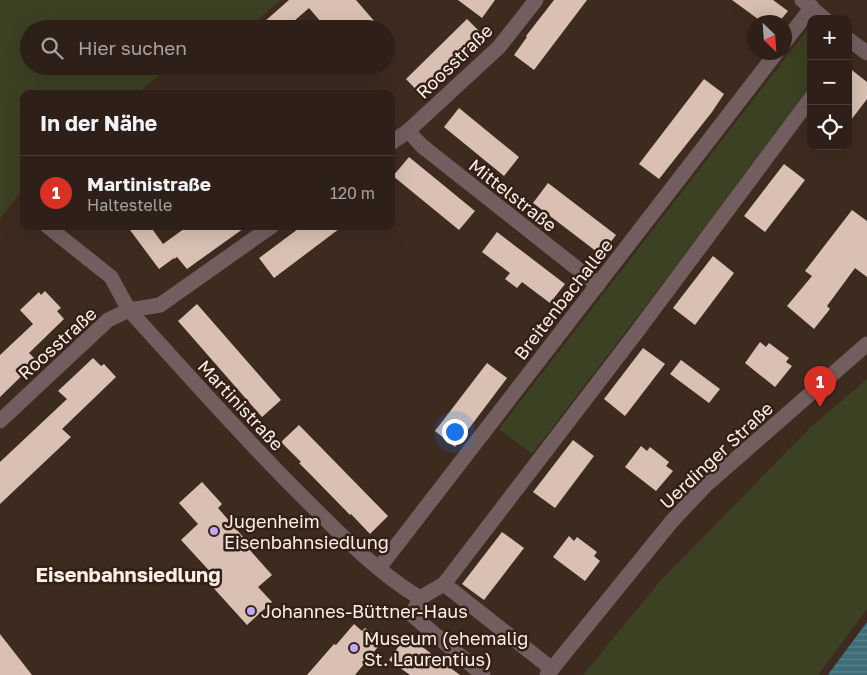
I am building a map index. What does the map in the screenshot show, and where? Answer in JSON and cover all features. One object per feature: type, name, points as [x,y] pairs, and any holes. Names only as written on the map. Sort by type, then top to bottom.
[{"type":"street","name":"Roosstraße","points":[[395,140],[408,131],[499,47],[536,0]]},
{"type":"street","points":[[792,29],[807,4],[820,15]]},
{"type":"street","points":[[852,44],[867,53]]},
{"type":"street","name":"Breitenbachallee","points":[[379,568],[771,60]]},
{"type":"street","points":[[483,675],[412,615],[420,598],[444,584],[636,333],[807,103]]},
{"type":"street","name":"Mittelstraße","points":[[408,131],[422,146],[598,285]]},
{"type":"street","name":"Martinistraße","points":[[52,230],[111,277],[129,310],[280,475],[335,529],[379,568],[402,587],[420,598]]},
{"type":"street","name":"Roosstraße","points":[[0,421],[108,320],[129,310],[160,305],[266,230]]},
{"type":"street","name":"Uerdinger Straße","points":[[550,672],[672,521],[706,485],[867,344]]},
{"type":"street","points":[[444,584],[550,672]]},
{"type":"green space","points":[[0,0],[281,0],[258,20],[20,20],[20,75],[159,75],[142,90],[20,90],[20,193],[0,219]]},
{"type":"green space","points":[[807,30],[807,95],[532,454],[499,429],[784,60],[792,60],[792,50]]},
{"type":"green space","points":[[867,379],[867,609],[818,675],[583,675],[662,579],[811,427]]},
{"type":"water","points":[[867,622],[867,675],[828,675],[830,672]]},
{"type":"building","points":[[289,0],[356,0],[373,20],[319,20],[309,8],[295,20],[266,20]]},
{"type":"building","points":[[458,0],[495,0],[482,18]]},
{"type":"building","points":[[554,0],[587,0],[534,70],[514,55]]},
{"type":"building","points":[[732,0],[773,0],[788,11],[785,15],[752,15]]},
{"type":"building","points":[[467,19],[485,37],[423,97],[406,79]]},
{"type":"building","points":[[852,70],[867,82],[867,99],[852,119]]},
{"type":"building","points":[[704,79],[724,94],[659,179],[639,164]]},
{"type":"building","points":[[459,108],[519,157],[504,176],[444,127]]},
{"type":"building","points":[[409,157],[475,211],[459,230],[395,178],[395,174]]},
{"type":"building","points":[[784,164],[805,180],[765,232],[744,216]]},
{"type":"building","points":[[548,183],[616,235],[601,255],[533,203]]},
{"type":"building","points":[[852,210],[867,221],[867,277],[855,268],[827,306],[830,309],[814,329],[787,306],[812,276],[805,271]]},
{"type":"building","points":[[130,230],[153,230],[163,244],[182,230],[241,230],[187,269],[177,257],[159,269]]},
{"type":"building","points":[[297,230],[338,230],[274,278],[259,258]]},
{"type":"building","points":[[497,232],[565,284],[550,303],[522,282],[517,288],[505,279],[510,273],[482,252]]},
{"type":"building","points":[[713,256],[734,273],[695,325],[673,308]]},
{"type":"building","points":[[45,291],[61,308],[57,311],[64,319],[29,353],[37,361],[0,397],[0,355],[33,324],[20,310],[39,292],[41,295]]},
{"type":"building","points":[[197,304],[281,400],[262,417],[178,321]]},
{"type":"building","points":[[760,342],[766,347],[769,343],[789,358],[786,362],[792,366],[775,387],[745,363]]},
{"type":"building","points":[[643,348],[665,364],[625,416],[604,399]]},
{"type":"building","points":[[93,358],[101,366],[104,364],[116,377],[62,429],[71,437],[0,504],[0,462],[67,399],[58,391]]},
{"type":"building","points":[[681,360],[720,389],[709,403],[670,374]]},
{"type":"building","points":[[487,363],[507,378],[455,447],[435,431]]},
{"type":"building","points":[[299,425],[388,516],[370,534],[299,463],[301,462],[281,442]]},
{"type":"building","points":[[573,440],[594,456],[555,508],[533,492]]},
{"type":"building","points":[[641,446],[647,451],[650,447],[669,462],[666,466],[673,471],[656,491],[625,467]]},
{"type":"building","points":[[202,482],[222,504],[218,508],[244,538],[241,540],[272,575],[258,587],[272,602],[247,625],[209,583],[215,577],[181,540],[198,524],[179,503]]},
{"type":"building","points":[[502,532],[524,548],[484,600],[462,584]]},
{"type":"building","points":[[569,536],[574,541],[577,537],[597,552],[594,556],[600,561],[585,581],[553,557]]},
{"type":"building","name":"Museum (ehemalig St. Laurentius)","points":[[354,624],[362,631],[365,628],[382,642],[355,675],[307,675],[334,644],[336,645]]},
{"type":"building","points":[[0,634],[32,675],[0,675]]},
{"type":"building","points":[[412,639],[460,675],[410,675],[389,660],[401,643],[406,647]]},
{"type":"place","name":"Martinistraße","points":[[820,407]]},
{"type":"place","name":"Jugenheim Eisenbahnsiedlung","points":[[214,531]]},
{"type":"place","name":"Johannes-Büttner-Haus","points":[[251,611]]},
{"type":"place","name":"Museum (ehemalig St. Laurentius)","points":[[354,648]]},
{"type":"district","name":"Eisenbahnsiedlung","points":[[128,574]]}]
